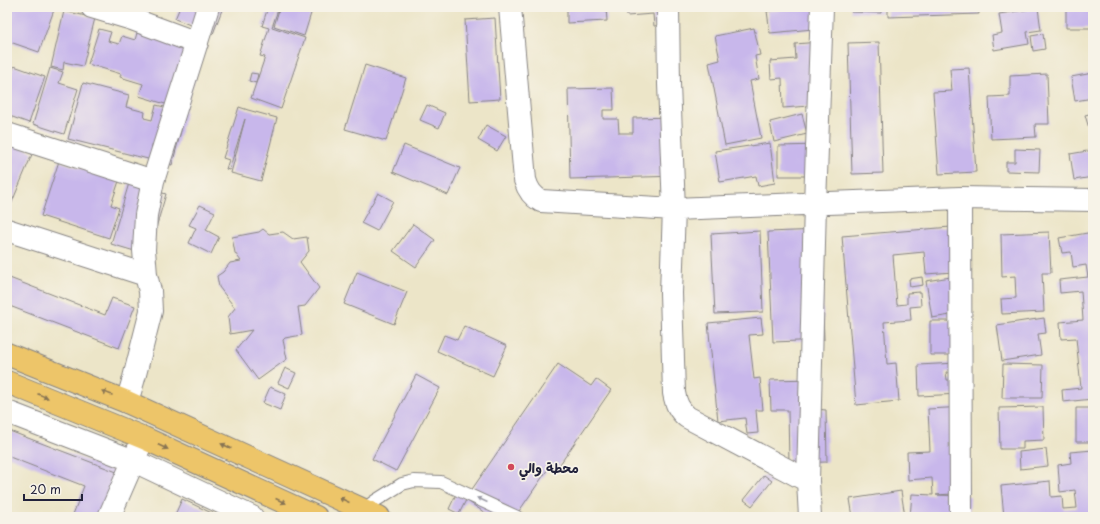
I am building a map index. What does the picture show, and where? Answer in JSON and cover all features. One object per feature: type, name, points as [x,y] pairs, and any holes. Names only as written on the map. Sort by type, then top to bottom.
[{"type":"main road","points":[[7,354],[127,402],[368,514]]},
{"type":"main road","points":[[7,382],[144,438],[316,517]]},
{"type":"street","points":[[92,7],[132,19],[197,43]]},
{"type":"street","points":[[127,402],[151,311],[150,291],[146,275],[144,250],[146,215],[153,181],[208,7]]},
{"type":"street","points":[[510,7],[525,180],[533,197],[541,201],[674,209],[960,198],[1093,200]]},
{"type":"street","points":[[668,7],[669,84],[674,209],[671,294],[674,393],[676,403],[687,417],[808,481]]},
{"type":"street","points":[[810,517],[808,481],[822,7]]},
{"type":"street","points":[[7,134],[153,181]]},
{"type":"street","points":[[960,198],[961,517]]},
{"type":"street","points":[[7,230],[146,275]]},
{"type":"street","points":[[7,412],[134,460],[252,517]]},
{"type":"street","points":[[109,517],[144,438]]},
{"type":"lane","points":[[368,514],[389,491],[402,484],[414,481],[441,482],[517,517]]},
{"type":"building","points":[[7,7],[55,7],[39,52],[10,42],[7,49]]},
{"type":"building","points":[[180,7],[223,7],[213,34],[175,19]]},
{"type":"building","points":[[268,7],[279,7],[272,27],[305,38],[281,109],[251,98],[265,57],[260,56],[269,28],[262,26]]},
{"type":"building","points":[[280,7],[313,7],[304,36],[274,26]]},
{"type":"building","points":[[567,7],[606,7],[607,21],[567,23]]},
{"type":"building","points":[[627,7],[671,7],[666,25],[654,26],[653,14],[627,16]]},
{"type":"building","points":[[779,7],[823,7],[824,28],[770,33],[767,11],[780,10]]},
{"type":"building","points":[[851,7],[881,7],[881,13],[851,12]]},
{"type":"building","points":[[888,7],[978,7],[979,14],[888,17]]},
{"type":"building","points":[[1066,7],[1093,7],[1093,28],[1066,28]]},
{"type":"building","points":[[1038,8],[1041,30],[1027,32],[1029,44],[994,50],[992,35],[1002,33],[999,14]]},
{"type":"building","points":[[64,11],[95,18],[83,66],[64,62],[63,70],[51,67]]},
{"type":"building","points":[[495,18],[500,99],[470,101],[465,20]]},
{"type":"building","points":[[754,28],[760,55],[755,56],[759,79],[750,81],[761,138],[725,145],[709,63],[720,60],[715,36]]},
{"type":"building","points":[[99,29],[111,32],[108,41],[119,44],[122,36],[135,40],[137,33],[203,53],[185,110],[139,96],[143,84],[120,77],[121,74],[88,64]]},
{"type":"building","points":[[1043,34],[1045,49],[1033,51],[1031,36]]},
{"type":"building","points":[[819,42],[822,105],[783,108],[782,78],[771,79],[770,61],[796,59],[795,44]]},
{"type":"building","points":[[879,42],[883,173],[852,174],[848,43]]},
{"type":"building","points":[[365,65],[406,78],[386,141],[345,129]]},
{"type":"building","points":[[14,66],[45,77],[29,123],[7,115],[7,86]]},
{"type":"building","points":[[7,67],[11,68],[7,78]]},
{"type":"building","points":[[50,68],[63,72],[59,83],[78,89],[64,134],[33,124]]},
{"type":"building","points":[[969,68],[976,172],[939,174],[933,92],[952,91],[950,69]]},
{"type":"building","points":[[251,73],[258,74],[256,83],[249,81]]},
{"type":"building","points":[[1093,73],[1093,98],[1075,101],[1071,77]]},
{"type":"building","points":[[1047,74],[1049,124],[1035,124],[1036,137],[991,139],[989,97],[1010,96],[1010,76]]},
{"type":"building","points":[[83,83],[129,95],[126,107],[145,112],[144,118],[152,120],[156,105],[186,112],[172,165],[68,139]]},
{"type":"building","points":[[613,88],[614,110],[603,110],[603,119],[618,119],[619,133],[633,133],[633,118],[675,117],[680,176],[570,179],[568,89]]},
{"type":"building","points":[[427,105],[445,113],[439,128],[420,120]]},
{"type":"building","points":[[239,107],[277,118],[261,181],[231,173],[245,119],[229,170],[226,169],[229,160],[223,158]]},
{"type":"building","points":[[1093,113],[1093,134],[1091,135],[1085,115]]},
{"type":"building","points":[[802,114],[807,134],[774,142],[770,122]]},
{"type":"building","points":[[486,125],[506,136],[497,151],[478,140]]},
{"type":"building","points":[[7,141],[33,152],[7,214]]},
{"type":"building","points":[[770,143],[775,183],[758,186],[756,176],[720,182],[715,151]]},
{"type":"building","points":[[404,145],[460,168],[448,195],[393,172]]},
{"type":"building","points":[[820,145],[820,176],[778,176],[778,146]]},
{"type":"building","points":[[1015,149],[1040,150],[1039,172],[1006,171],[1006,162],[1015,162]]},
{"type":"building","points":[[1093,150],[1093,177],[1074,180],[1070,154]]},
{"type":"building","points":[[59,161],[119,181],[111,205],[119,208],[109,238],[41,216]]},
{"type":"building","points":[[129,183],[166,194],[148,255],[111,244]]},
{"type":"building","points":[[378,193],[393,201],[377,231],[361,223]]},
{"type":"building","points":[[200,205],[215,212],[206,230],[219,237],[211,254],[189,243],[196,228],[189,225]]},
{"type":"building","points":[[413,224],[435,240],[416,267],[393,251]]},
{"type":"building","points":[[963,226],[967,271],[926,274],[924,252],[893,255],[897,305],[907,304],[907,293],[920,292],[921,306],[910,307],[911,320],[884,322],[887,364],[896,363],[899,401],[856,405],[842,236]]},
{"type":"building","points":[[263,229],[269,234],[283,232],[293,239],[307,237],[309,251],[300,262],[319,288],[305,306],[298,307],[302,335],[285,338],[283,340],[287,359],[258,380],[236,350],[252,330],[230,334],[228,317],[235,308],[219,287],[217,276],[223,272],[230,263],[241,261],[235,253],[232,237],[259,232]]},
{"type":"building","points":[[820,230],[824,340],[773,342],[768,232]]},
{"type":"building","points":[[760,231],[763,312],[715,314],[711,234]]},
{"type":"building","points":[[1049,232],[1051,273],[1042,273],[1044,312],[1002,314],[1001,299],[1016,298],[1015,276],[1002,277],[1001,234]]},
{"type":"building","points":[[1093,232],[1093,399],[1063,402],[1062,390],[1081,388],[1076,338],[1061,339],[1060,322],[1083,320],[1081,291],[1060,293],[1059,280],[1088,277],[1086,265],[1073,267],[1071,252],[1062,253],[1059,238]]},
{"type":"building","points":[[357,272],[407,292],[394,324],[344,304]]},
{"type":"building","points":[[963,275],[969,312],[932,318],[926,281]]},
{"type":"building","points":[[7,277],[105,315],[112,298],[135,306],[119,348],[7,305]]},
{"type":"building","points":[[922,277],[923,285],[910,287],[909,279]]},
{"type":"building","points":[[761,318],[763,334],[749,335],[754,379],[760,378],[763,410],[756,410],[758,433],[747,434],[745,418],[718,421],[708,323]]},
{"type":"building","points":[[1044,318],[1046,333],[1038,334],[1041,355],[1002,361],[997,325]]},
{"type":"building","points":[[930,321],[961,321],[961,355],[930,355]]},
{"type":"building","points":[[464,326],[507,346],[493,376],[437,351],[444,335],[457,340]]},
{"type":"building","points":[[957,363],[957,372],[946,372],[947,380],[959,380],[960,394],[919,396],[918,365]]},
{"type":"building","points":[[558,364],[591,386],[596,379],[611,390],[556,470],[550,466],[515,517],[491,517],[466,500],[459,514],[449,509],[456,494],[466,498]]},
{"type":"building","points":[[1003,364],[1043,365],[1042,398],[1002,398]]},
{"type":"building","points":[[285,368],[296,373],[289,388],[278,383]]},
{"type":"building","points":[[416,375],[440,388],[396,471],[372,459]]},
{"type":"building","points":[[814,379],[815,409],[826,410],[827,462],[789,463],[788,410],[771,410],[770,380]]},
{"type":"building","points":[[270,387],[286,394],[280,410],[263,403]]},
{"type":"building","points":[[965,407],[967,493],[936,495],[970,496],[969,517],[910,517],[912,494],[933,495],[932,478],[908,480],[907,452],[930,451],[928,409]]},
{"type":"building","points":[[1043,407],[1044,440],[1023,441],[1023,449],[1000,449],[999,408]]},
{"type":"building","points":[[1076,408],[1093,408],[1093,442],[1076,442]]},
{"type":"building","points":[[7,430],[122,474],[105,517],[72,517],[84,486],[7,456]]},
{"type":"building","points":[[1046,449],[1048,466],[1020,469],[1019,452]]},
{"type":"building","points":[[1093,450],[1093,517],[1004,517],[1001,486],[1050,481],[1051,497],[1062,496],[1063,509],[1077,508],[1075,490],[1060,492],[1058,465],[1071,463],[1070,452]]},
{"type":"building","points":[[764,475],[772,481],[752,506],[744,500]]},
{"type":"building","points":[[901,491],[905,517],[853,517],[850,499]]},
{"type":"building","points":[[182,499],[220,517],[174,517]]},
{"type":"place","name":"محطة والي","points":[[511,467]]}]
